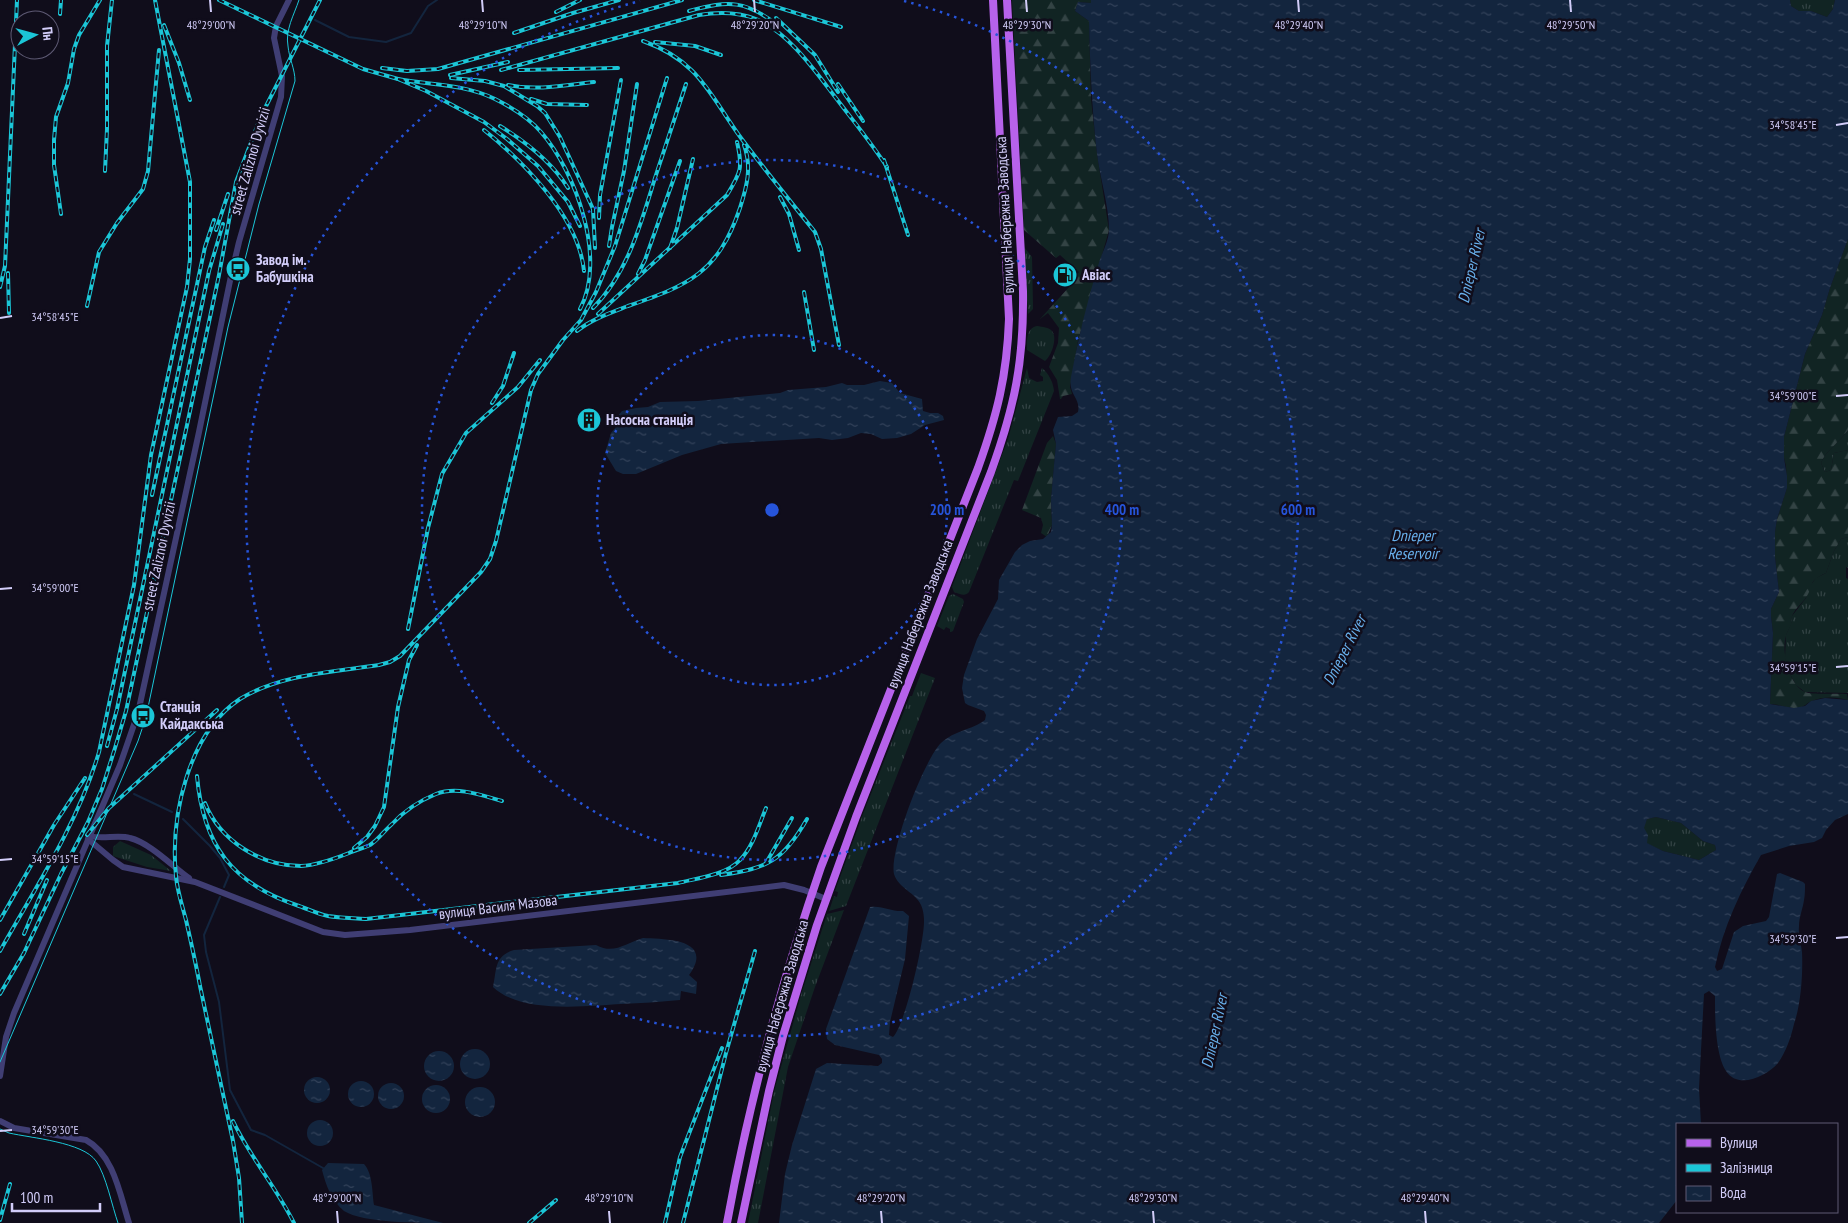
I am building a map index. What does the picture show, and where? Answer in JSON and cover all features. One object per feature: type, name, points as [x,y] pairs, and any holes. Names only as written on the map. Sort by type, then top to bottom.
[{"type":"main road","name":"вулиця Набережна Заводська","points":[[727,1223],[769,1032],[812,894],[978,468],[991,431],[1002,388],[1008,352],[1009,319],[993,0]]},
{"type":"main road","name":"вулиця Набережна Заводська","points":[[741,1223],[769,1091],[783,1036],[826,899],[850,832],[991,472],[1005,434],[1016,391],[1022,354],[1023,300],[1007,0]]},
{"type":"street","name":"street Zaliznoi Dyvizii","points":[[0,1076],[6,1037],[14,1013],[129,742],[138,713],[199,432],[230,276],[278,110],[282,85],[274,38],[276,26],[289,0]]},
{"type":"street","name":"вулиця Василя Мазова","points":[[89,838],[130,838],[140,842],[194,882]]},
{"type":"street","name":"вулиця Василя Мазова","points":[[89,838],[123,867],[194,882],[323,932],[345,935],[451,926],[784,885],[826,899]]},
{"type":"street","points":[[0,1121],[14,1128],[86,1140],[95,1145],[107,1159],[129,1223]]},
{"type":"green space","points":[[1012,0],[1091,0],[1091,3],[1078,2],[1075,11],[1089,21],[1091,99],[1097,154],[1109,230],[1078,341],[1070,387],[1072,394],[1063,396],[1061,399],[1057,380],[1049,367],[1058,343],[1059,328],[1048,313],[1040,319],[1070,286],[1067,282],[1074,274],[1076,276],[1079,272],[1060,255],[1056,258],[1024,230]]},
{"type":"green space","points":[[1790,0],[1835,0],[1833,9],[1827,17],[1811,11],[1799,11],[1791,6]]},
{"type":"green space","points":[[1848,239],[1848,430],[1826,454],[1821,463],[1825,472],[1831,470],[1834,453],[1848,450],[1848,537],[1841,539],[1834,551],[1826,573],[1813,581],[1805,599],[1793,614],[1786,636],[1785,650],[1788,667],[1799,688],[1808,693],[1847,694],[1848,700],[1821,698],[1804,706],[1791,708],[1770,704],[1773,633],[1771,609],[1779,592],[1775,557],[1775,532],[1787,488],[1784,437],[1805,354],[1822,315]]},
{"type":"green space","points":[[1024,247],[1032,257],[1033,309],[1028,314]]},
{"type":"green space","points":[[1033,327],[1045,327],[1054,334],[1053,347],[1045,361],[1027,350],[1029,332]]},
{"type":"green space","points":[[1027,368],[1029,378],[1037,382],[1043,381],[1043,377],[1040,375],[1042,368],[1050,378],[1054,391],[1018,481],[1014,480],[969,592],[964,595],[960,594],[954,592],[952,587],[1008,439]]},
{"type":"green space","points":[[1848,430],[1848,450],[1834,453],[1831,470],[1825,472],[1821,463],[1823,458]]},
{"type":"green space","points":[[1053,436],[1056,444],[1051,500],[1052,525],[1047,537],[1041,533],[1043,525],[1041,518],[1022,510],[1047,443]]},
{"type":"green space","points":[[1848,537],[1848,568],[1846,567],[1846,578],[1848,579],[1848,693],[1805,692],[1796,685],[1789,672],[1785,658],[1786,635],[1792,616],[1806,598],[1810,586],[1816,578],[1826,573],[1834,551],[1841,539]]},
{"type":"green space","points":[[953,594],[963,599],[964,602],[953,631],[950,632],[950,629],[946,627],[944,630],[937,626],[949,596]]},
{"type":"green space","points":[[921,673],[935,678],[846,906],[829,911],[834,896],[837,897],[838,892],[835,891],[863,814]]},
{"type":"green space","points":[[1656,817],[1681,823],[1703,841],[1715,845],[1716,850],[1699,860],[1663,851],[1646,843],[1643,828],[1647,819]]},
{"type":"green space","points":[[120,841],[151,855],[171,871],[147,867],[113,856],[113,847]]},
{"type":"green space","points":[[844,910],[788,1067],[758,1223],[748,1223],[774,1092],[801,995],[827,914]]},
{"type":"water","name":"Dnieper Reservoir","points":[[1091,0],[1790,0],[1791,6],[1799,11],[1811,11],[1827,17],[1833,9],[1835,0],[1848,0],[1848,239],[1822,315],[1805,354],[1784,437],[1787,488],[1775,532],[1775,557],[1779,592],[1771,609],[1773,633],[1770,704],[1794,708],[1825,698],[1848,700],[1848,814],[1835,820],[1822,838],[1814,842],[1789,846],[1761,855],[1746,882],[1728,923],[1715,967],[1717,971],[1722,969],[1734,932],[1743,926],[1766,921],[1769,917],[1777,874],[1780,873],[1803,882],[1805,884],[1804,898],[1799,923],[1802,969],[1800,998],[1796,1016],[1788,1044],[1778,1063],[1760,1076],[1752,1079],[1738,1080],[1731,1077],[1722,1064],[1716,1035],[1715,996],[1709,991],[1704,994],[1699,1088],[1701,1123],[1676,1123],[1676,1201],[1659,1223],[779,1223],[785,1174],[816,1069],[827,1063],[878,1066],[882,1063],[879,1055],[835,1045],[827,1039],[826,1029],[870,907],[903,911],[909,916],[905,959],[890,1022],[889,1035],[893,1037],[898,1030],[918,962],[924,920],[919,901],[899,883],[894,874],[894,862],[902,827],[917,786],[941,743],[952,735],[985,720],[986,715],[984,711],[965,703],[962,688],[964,675],[977,639],[998,599],[999,580],[1015,552],[1022,545],[1030,541],[1043,539],[1051,532],[1051,500],[1056,444],[1053,430],[1058,417],[1072,416],[1078,412],[1078,403],[1071,388],[1071,377],[1086,307],[1109,234],[1108,211],[1098,163],[1095,137],[1089,21],[1075,11],[1078,2],[1091,3]],"holes":[[[1656,817],[1681,823],[1703,841],[1715,845],[1716,850],[1699,860],[1663,851],[1647,843],[1648,835],[1644,828],[1647,819]]]},
{"type":"water","points":[[880,381],[892,383],[900,393],[922,399],[923,411],[938,413],[943,416],[944,420],[925,425],[911,434],[897,438],[882,439],[871,434],[861,433],[848,438],[832,440],[819,438],[721,444],[682,455],[636,474],[623,474],[616,471],[605,453],[611,433],[616,427],[616,418],[622,411],[648,407],[660,402],[698,401],[780,393],[788,390],[826,387],[842,383],[847,385],[864,385]]},
{"type":"water","points":[[643,938],[675,941],[684,943],[692,948],[696,954],[695,963],[689,975],[697,982],[696,994],[681,991],[680,1000],[573,1007],[537,1005],[520,1001],[505,996],[493,987],[496,969],[500,960],[503,956],[514,950],[596,945],[609,949]]},
{"type":"water","points":[[475,1049],[486,1053],[490,1064],[486,1075],[475,1079],[464,1075],[460,1064],[464,1053]]},
{"type":"water","points":[[439,1051],[450,1055],[454,1066],[450,1077],[439,1081],[428,1077],[424,1066],[428,1055]]},
{"type":"water","points":[[317,1077],[326,1081],[330,1090],[326,1099],[317,1103],[308,1099],[304,1090],[308,1081]]},
{"type":"water","points":[[361,1081],[370,1085],[374,1094],[370,1103],[361,1107],[352,1103],[348,1094],[352,1085]]},
{"type":"water","points":[[391,1083],[400,1087],[404,1096],[400,1105],[391,1109],[382,1105],[378,1096],[382,1087]]},
{"type":"water","points":[[436,1085],[446,1089],[450,1099],[446,1109],[436,1113],[426,1109],[422,1099],[426,1089]]},
{"type":"water","points":[[480,1087],[491,1091],[495,1102],[491,1113],[480,1117],[469,1113],[465,1102],[469,1091]]},
{"type":"water","points":[[320,1120],[329,1124],[333,1133],[329,1142],[320,1146],[311,1142],[307,1133],[311,1124]]},
{"type":"water","points":[[328,1163],[364,1164],[371,1178],[374,1205],[443,1223],[377,1220],[344,1211],[332,1197],[325,1181],[322,1170]]},
{"type":"waterway","points":[[315,20],[349,37],[386,42],[411,33],[428,6],[437,0]]},
{"type":"waterway","points":[[134,794],[172,812]]},
{"type":"waterway","points":[[183,819],[220,858],[229,875],[224,887]]},
{"type":"waterway","points":[[220,897],[204,935],[206,952],[219,1002],[230,1090],[251,1130],[265,1135],[323,1168]]},
{"type":"tram line","points":[[0,1062],[138,741],[146,717],[228,327],[259,204],[295,81],[287,40],[290,23],[299,0]]},
{"type":"tram line","points":[[0,1129],[9,1133],[69,1145],[89,1155],[96,1161],[103,1174],[118,1223]]},
{"type":"railway","points":[[0,287],[5,266],[17,0]]},
{"type":"railway","points":[[60,14],[61,0]]},
{"type":"railway","points":[[61,214],[54,165],[56,117],[68,83],[74,49],[79,35],[100,0]]},
{"type":"railway","points":[[105,171],[107,46],[112,0]]},
{"type":"railway","points":[[0,951],[42,879],[68,829],[80,804],[99,752],[134,585],[151,455],[187,287],[190,259],[190,182],[155,0]]},
{"type":"railway","points":[[219,0],[363,69],[398,79],[426,91],[484,122],[538,166],[568,202],[580,226]]},
{"type":"railway","points":[[0,994],[24,953],[88,822],[102,789],[126,711],[219,275],[236,182],[261,116],[320,0]]},
{"type":"railway","points":[[556,12],[580,0]]},
{"type":"railway","points":[[514,33],[619,0]]},
{"type":"railway","points":[[382,68],[407,71],[438,69],[682,0]]},
{"type":"railway","points":[[754,0],[841,27]]},
{"type":"railway","points":[[689,11],[716,5],[737,5],[756,11],[779,26]]},
{"type":"railway","points":[[501,70],[699,15],[713,13],[742,15],[768,25],[802,55],[887,167]]},
{"type":"railway","points":[[776,18],[815,55],[838,92]]},
{"type":"railway","points":[[164,25],[179,63],[190,100]]},
{"type":"railway","points":[[643,41],[677,58],[701,80],[741,138],[815,232],[821,249],[839,345]]},
{"type":"railway","points":[[655,42],[695,46],[721,55]]},
{"type":"railway","points":[[87,306],[99,252],[117,223],[143,189],[148,171],[159,50]]},
{"type":"railway","points":[[450,75],[508,62]]},
{"type":"railway","points":[[519,70],[618,68]]},
{"type":"railway","points":[[451,78],[485,81],[504,86],[545,113],[560,137],[593,209],[595,248]]},
{"type":"railway","points":[[242,1223],[239,1178],[233,1141],[177,881],[176,828],[186,778],[195,754],[207,733],[222,714],[240,699],[273,684],[290,679],[390,662],[400,656],[481,572],[490,559],[496,541],[531,390],[538,374],[563,340],[581,320],[596,292],[615,246],[667,78]]},
{"type":"railway","points":[[398,79],[471,90],[483,94],[520,113],[541,132],[554,149],[566,170],[584,217],[589,242],[590,266],[588,289],[580,309]]},
{"type":"railway","points":[[599,218],[600,195],[621,80]]},
{"type":"railway","points":[[508,85],[540,87],[594,82]]},
{"type":"railway","points":[[609,246],[624,171],[637,84]]},
{"type":"railway","points":[[593,308],[615,279],[632,247],[686,84]]},
{"type":"railway","points":[[838,84],[863,121]]},
{"type":"railway","points":[[531,99],[547,104],[587,105]]},
{"type":"railway","points":[[500,126],[538,153],[568,188]]},
{"type":"railway","points":[[484,130],[532,175],[561,212],[572,231],[580,251],[584,271]]},
{"type":"railway","points":[[598,314],[727,195],[740,170],[737,142]]},
{"type":"railway","points":[[577,331],[601,317],[684,283],[699,274],[711,262],[722,248],[743,200],[748,169],[744,145]]},
{"type":"railway","points":[[670,248],[677,228],[693,159]]},
{"type":"railway","points":[[884,160],[908,235]]},
{"type":"railway","points":[[638,274],[645,260],[680,161]]},
{"type":"railway","points":[[216,230],[228,194]]},
{"type":"railway","points":[[780,197],[789,214],[799,250]]},
{"type":"railway","points":[[152,495],[205,247],[214,220]]},
{"type":"railway","points":[[107,746],[117,709],[209,271],[223,224]]},
{"type":"railway","points":[[8,273],[9,313]]},
{"type":"railway","points":[[804,292],[814,350]]},
{"type":"railway","points":[[492,403],[503,386],[514,353]]},
{"type":"railway","points":[[408,629],[428,528],[442,474],[466,433],[518,387],[540,360]]},
{"type":"railway","points":[[354,848],[367,837],[375,826],[384,807],[398,707],[409,660],[417,645]]},
{"type":"railway","points":[[87,835],[109,808],[217,710]]},
{"type":"railway","points":[[197,776],[200,800],[214,842],[225,859],[239,873],[256,886],[276,897],[317,913],[333,917],[366,919],[678,883],[720,873],[734,865],[745,855],[766,808]]},
{"type":"railway","points":[[0,920],[54,825],[85,778]]},
{"type":"railway","points":[[205,803],[221,829],[231,840],[244,849],[271,861],[301,866],[325,861],[370,845],[407,811],[436,794],[461,791],[502,801]]},
{"type":"railway","points":[[766,863],[792,818]]},
{"type":"railway","points":[[721,875],[751,869],[773,860],[790,844],[807,819]]},
{"type":"railway","points":[[24,934],[47,880]]},
{"type":"railway","points":[[683,1223],[726,1053],[755,951]]},
{"type":"railway","points":[[665,1223],[680,1157],[722,1048]]},
{"type":"railway","points":[[233,1121],[294,1223]]},
{"type":"railway","points":[[0,1220],[10,1184]]},
{"type":"railway","points":[[529,1223],[556,1200]]},
{"type":"place","name":"Завод ім. Бабушкіна","points":[[238,269]]},
{"type":"place","name":"Авіас","points":[[1065,275]]},
{"type":"place","name":"Насосна станція","points":[[589,420]]},
{"type":"place","name":"Станція Кайдакська","points":[[143,716]]},
{"type":"water label","name":"Dnieper River","points":[[1471,266]]},
{"type":"water label","name":"Dnieper River","points":[[1344,650]]},
{"type":"water label","name":"Dnieper River","points":[[1214,1031]]}]
